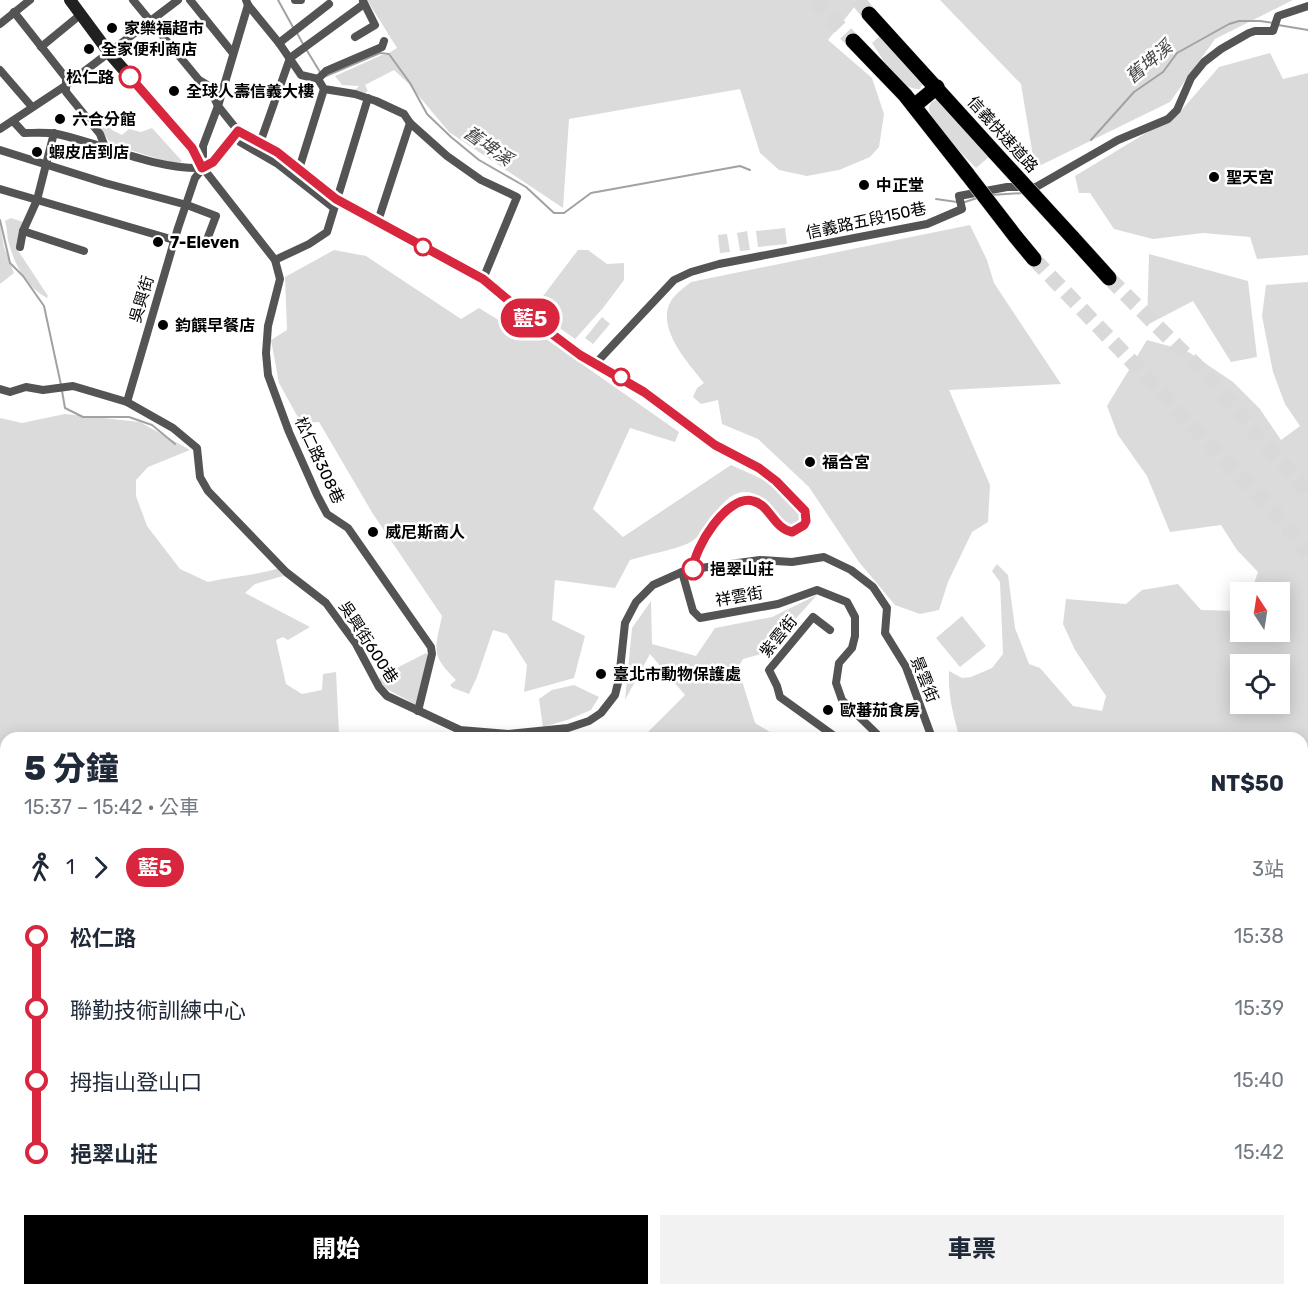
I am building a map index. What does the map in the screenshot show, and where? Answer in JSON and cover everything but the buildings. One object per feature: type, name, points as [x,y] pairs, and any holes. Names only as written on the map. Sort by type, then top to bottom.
[{"type":"highway","name":"信義快速道路","points":[[870,14],[1110,278]]},
{"type":"highway","points":[[853,41],[914,105],[1034,259]]},
{"type":"highway","points":[[914,105],[937,87]]},
{"type":"street","points":[[0,24],[30,0]]},
{"type":"street","points":[[70,0],[109,52],[192,148],[202,168],[275,260],[309,244],[327,232],[368,98]]},
{"type":"street","points":[[133,0],[199,80],[209,86],[218,106],[238,131],[277,152],[335,204]]},
{"type":"street","points":[[0,129],[65,86],[178,0]]},
{"type":"street","points":[[190,0],[232,52]]},
{"type":"street","points":[[295,0],[301,0]]},
{"type":"street","points":[[247,2],[290,57],[301,75],[318,79],[324,89],[368,98],[404,114],[410,123],[447,156],[481,180],[517,196],[483,279]]},
{"type":"street","name":"吳興街","points":[[127,402],[174,240],[195,178],[202,168],[203,146],[218,106],[247,2]]},
{"type":"street","points":[[260,143],[290,57],[363,2],[375,25],[355,37]]},
{"type":"street","points":[[279,43],[329,4]]},
{"type":"street","name":"信義路五段150巷","points":[[596,363],[670,284],[680,277],[719,264],[927,224],[962,209],[959,196],[995,188],[1036,187],[1118,140],[1168,119],[1177,110],[1191,78],[1204,62],[1249,33],[1275,30],[1278,16],[1308,6]]},
{"type":"street","points":[[14,12],[66,78],[66,92],[110,149]]},
{"type":"street","points":[[41,47],[80,15]]},
{"type":"street","points":[[318,79],[326,71],[382,47],[384,41]]},
{"type":"street","points":[[0,69],[32,107]]},
{"type":"street","points":[[298,169],[324,89]]},
{"type":"street","points":[[13,121],[24,133],[54,133],[187,168],[202,168]]},
{"type":"street","points":[[378,221],[410,123]]},
{"type":"street","points":[[238,131],[240,142],[335,204],[378,221],[483,279],[580,355],[644,392],[715,445],[759,468],[776,481],[805,511],[804,525],[792,532],[779,526],[759,504],[749,500],[739,502],[727,509],[703,540],[694,558],[693,569]]},
{"type":"street","points":[[20,247],[23,231],[37,200],[54,133]]},
{"type":"street","points":[[0,150],[216,216],[208,237]]},
{"type":"street","points":[[0,189],[174,240]]},
{"type":"street","points":[[23,231],[84,251]]},
{"type":"street","name":"松仁路308巷","points":[[275,260],[280,279],[268,326],[266,353],[268,375],[292,440],[327,514],[348,528],[431,647],[432,654],[418,711]]},
{"type":"street","name":"吳興街600巷","points":[[0,389],[10,392],[26,387],[43,390],[73,387],[127,402],[173,428],[197,448],[200,477],[208,491],[286,572],[326,603],[356,644],[387,696],[460,730],[484,732]]},
{"type":"street","name":"景雲街","points":[[682,572],[760,560],[792,562],[824,557],[851,570],[873,587],[887,608],[885,633],[906,667],[930,732]]},
{"type":"street","name":"吳興街600巷","points":[[528,732],[568,728],[589,721],[601,713],[615,695],[619,680],[625,623],[636,602],[653,585],[682,572]]},
{"type":"street","name":"祥雲街","points":[[682,572],[693,612],[699,618],[778,604],[817,590],[848,602],[855,617],[855,636],[852,648],[839,663],[836,684],[842,700],[875,732]]},
{"type":"street","name":"紫雲街","points":[[829,732],[780,697],[769,670],[813,617],[830,630]]},
{"type":"shaded area","points":[[367,0],[860,0],[828,40],[872,78],[884,114],[879,147],[870,157],[839,170],[807,176],[779,170],[760,153],[740,89],[569,119],[563,208],[449,132],[408,83],[394,70],[365,85],[368,91],[365,93],[355,90],[359,86],[342,85],[335,76],[386,55],[397,48]]},
{"type":"shaded area","points":[[940,0],[1293,0],[1215,39],[1170,102],[1035,168],[1021,84]]},
{"type":"shaded area","points":[[882,34],[923,83],[920,89],[905,84],[886,65],[872,43]]},
{"type":"shaded area","points":[[1270,53],[1283,79],[1308,73],[1308,255],[1257,259],[1250,237],[1203,233],[1153,239],[1114,229],[1090,193],[1079,193],[1075,176],[1179,113],[1219,67]]},
{"type":"shaded area","points":[[938,99],[989,157],[976,168],[949,140],[931,115],[930,105]]},
{"type":"shaded area","points":[[99,117],[112,130],[122,135],[129,129],[141,132],[152,128],[182,161],[178,165],[111,144],[93,118]]},
{"type":"shaded area","points":[[11,218],[23,222],[17,249],[48,296],[47,298],[32,287],[17,266],[8,240],[5,221]]},
{"type":"shaded area","points":[[0,224],[4,247],[14,273],[0,284]]},
{"type":"shaded area","points":[[970,225],[987,260],[994,283],[1061,384],[949,390],[990,485],[988,522],[972,532],[948,582],[939,610],[920,614],[895,605],[859,562],[809,487],[758,439],[722,424],[718,400],[701,404],[693,397],[697,388],[704,383],[683,356],[670,334],[667,311],[673,298],[691,282]]},
{"type":"shaded area","points":[[785,228],[787,244],[758,247],[756,231]]},
{"type":"shaded area","points":[[747,231],[750,250],[740,251],[737,233]]},
{"type":"shaded area","points":[[727,234],[730,252],[720,253],[718,235]]},
{"type":"shaded area","points":[[334,250],[366,256],[461,319],[479,308],[505,324],[519,320],[679,432],[675,442],[630,428],[593,509],[623,537],[731,465],[778,486],[804,514],[795,527],[782,520],[759,496],[741,492],[724,503],[696,538],[689,543],[630,560],[615,588],[555,580],[552,620],[585,636],[574,678],[524,692],[527,665],[507,634],[493,630],[469,694],[453,688],[450,685],[456,680],[442,664],[437,651],[436,644],[442,616],[373,514],[319,422],[301,423],[279,383],[271,340],[287,330],[285,277]]},
{"type":"shaded area","points":[[578,250],[588,250],[607,264],[624,263],[624,280],[575,339],[539,313],[537,304]]},
{"type":"shaded area","points":[[1149,254],[1248,281],[1257,357],[1231,362],[1193,301],[1147,325]]},
{"type":"shaded area","points":[[1308,282],[1308,732],[958,732],[949,688],[949,671],[962,678],[971,677],[992,668],[1003,654],[1000,582],[992,571],[997,564],[1008,575],[1015,628],[1029,664],[1040,668],[1073,706],[1102,711],[1106,696],[1075,650],[1063,624],[1066,599],[1126,604],[1142,590],[1178,584],[1201,610],[1230,611],[1230,642],[1290,642],[1290,582],[1254,582],[1258,572],[1237,550],[1221,525],[1170,532],[1147,476],[1118,435],[1107,406],[1147,340],[1187,351],[1233,382],[1260,409],[1281,440],[1300,426],[1285,404],[1273,372],[1262,316],[1266,285]]},
{"type":"shaded area","points":[[602,317],[610,324],[593,344],[585,338]]},
{"type":"shaded area","points":[[65,414],[140,422],[190,450],[148,467],[136,480],[136,496],[147,526],[180,569],[208,582],[279,568],[283,576],[255,584],[245,593],[310,627],[288,640],[283,637],[276,640],[286,684],[302,694],[322,690],[323,674],[336,672],[339,732],[0,732],[0,418],[22,423]]},
{"type":"shaded area","points":[[817,595],[765,653],[743,659],[738,668],[755,723],[770,732],[648,732],[685,695],[650,654],[625,700],[632,628],[651,601],[652,644],[696,656],[715,628],[772,617]]},
{"type":"shaded area","points":[[962,616],[986,646],[960,667],[936,638]]},
{"type":"shaded area","points":[[426,653],[429,656],[418,706],[387,689],[379,681],[381,676]]},
{"type":"shaded area","points":[[574,685],[599,697],[591,710],[543,727],[539,699],[552,690]]},
{"type":"waterway","name":"舊埤溪","points":[[278,0],[294,29]]},
{"type":"waterway","name":"舊埤溪","points":[[1091,140],[1134,92],[1163,72],[1177,53],[1229,24],[1239,21],[1273,23]]},
{"type":"waterway","name":"舊埤溪","points":[[1278,25],[1308,30]]},
{"type":"waterway","name":"舊埤溪","points":[[297,33],[303,44]]},
{"type":"waterway","name":"舊埤溪","points":[[306,49],[320,72]]},
{"type":"waterway","name":"舊埤溪","points":[[326,76],[380,53],[389,54],[410,83],[427,114],[479,160],[526,187],[554,213],[564,213],[591,193],[740,166],[750,170]]},
{"type":"waterway","name":"舊埤溪","points":[[991,195],[1024,193]]},
{"type":"waterway","name":"舊埤溪","points":[[962,203],[977,198]]},
{"type":"waterway","name":"舊埤溪","points":[[936,199],[957,202]]},
{"type":"waterway","points":[[0,220],[10,263],[23,276],[44,306],[61,385]]},
{"type":"waterway","points":[[62,391],[65,408],[83,417],[129,417],[152,425],[175,444]]},
{"type":"tunnel","points":[[814,0],[853,41]]},
{"type":"tunnel","points":[[858,0],[869,14]]},
{"type":"tunnel","points":[[1034,259],[1274,511],[1308,554]]},
{"type":"tunnel","points":[[1109,278],[1206,375],[1308,493]]},
{"type":"bus line","name":"藍5","points":[[130,77],[192,148],[202,168],[213,162],[238,131],[277,152],[336,199],[483,279],[580,355],[644,392],[715,445],[759,468],[776,481],[805,511],[807,516],[804,525],[792,532],[779,526],[767,511],[754,501],[739,502],[727,509],[703,540],[694,558],[693,569]]},
{"type":"place","name":"家樂福超市","points":[[112,28]]},
{"type":"place","name":"全家便利商店","points":[[89,49]]},
{"type":"place","name":"松仁路","points":[[130,77]]},
{"type":"place","name":"全球人壽信義大樓","points":[[174,91]]},
{"type":"place","name":"六合分館","points":[[60,119]]},
{"type":"place","name":"蝦皮店到店","points":[[37,152]]},
{"type":"place","name":"聖天宮","points":[[1214,177]]},
{"type":"place","name":"中正堂","points":[[864,185]]},
{"type":"place","name":"7-Eleven","points":[[158,242]]},
{"type":"place","name":"鈞饌早餐店","points":[[163,325]]},
{"type":"place","name":"福合宮","points":[[810,462]]},
{"type":"place","name":"威尼斯商人","points":[[373,532]]},
{"type":"place","name":"挹翠山莊","points":[[693,569]]},
{"type":"place","name":"臺北市動物保護處","points":[[601,674]]},
{"type":"place","name":"歐蕃茄食房","points":[[828,710]]}]
